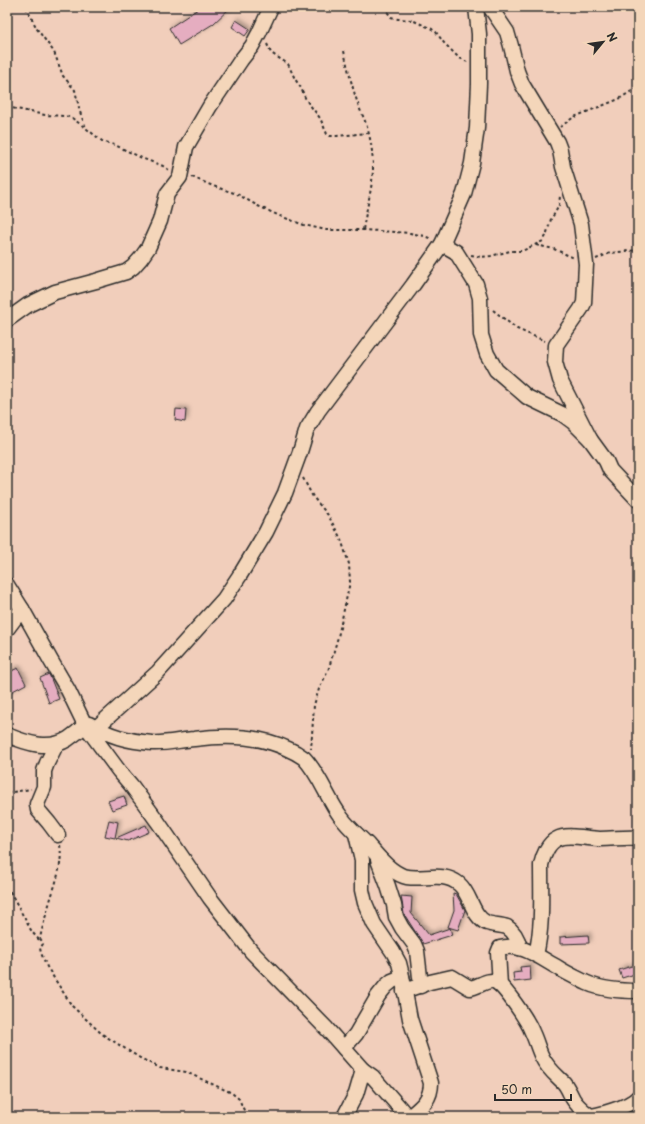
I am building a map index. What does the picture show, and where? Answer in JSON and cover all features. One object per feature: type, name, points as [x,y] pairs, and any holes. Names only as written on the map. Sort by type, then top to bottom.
[{"type":"street","points":[[7,320],[28,305],[55,292],[126,272],[133,267],[148,248],[160,221],[167,194],[180,177],[186,147],[210,106],[252,46],[271,7]]},
{"type":"street","points":[[7,735],[24,742],[49,746],[56,745],[67,740],[158,672],[224,599],[266,532],[285,493],[307,429],[318,411],[414,285],[442,244],[464,194],[472,163],[477,128],[479,34],[476,7]]},
{"type":"street","points":[[490,7],[507,32],[517,71],[522,84],[557,142],[563,167],[581,224],[586,264],[584,303],[556,345],[555,362],[560,380],[590,439]]},
{"type":"street","points":[[442,244],[456,252],[476,284],[480,298],[481,335],[487,354],[496,370],[527,397],[562,414],[573,422],[590,439],[606,461],[610,470],[638,500]]},
{"type":"street","points":[[7,585],[88,725],[210,898],[251,951],[307,1008],[363,1070],[373,1077],[408,1117],[421,1107],[426,1100],[431,1092],[431,1083],[410,1019],[399,963],[374,924],[365,903],[362,890],[362,860],[356,834]]},
{"type":"street","points":[[7,629],[22,609]]},
{"type":"street","points":[[88,725],[119,738],[153,743],[212,736],[252,738],[271,742],[288,749],[302,757],[312,768],[340,817],[391,869],[405,877],[440,876],[459,884],[464,890],[472,907],[481,919],[486,923],[507,927],[514,933],[520,948]]},
{"type":"street","points":[[56,745],[44,771],[44,787],[37,804],[38,810],[58,835]]},
{"type":"street","points":[[536,955],[540,939],[542,860],[548,847],[557,838],[565,837],[600,839],[638,838]]},
{"type":"street","points":[[376,854],[388,886],[396,917],[417,951],[421,986]]},
{"type":"street","points":[[500,985],[499,950],[502,947],[520,948],[588,983],[613,990],[638,991]]},
{"type":"street","points":[[344,1048],[356,1034],[378,996],[386,986],[392,981],[402,977]]},
{"type":"street","points":[[404,991],[441,979],[452,978],[470,988],[492,981],[496,982],[509,996],[531,1030],[537,1048],[545,1063],[564,1083],[576,1104],[588,1117],[624,1106],[636,1100],[638,1097]]},
{"type":"street","points":[[344,1117],[356,1094],[363,1070]]},
{"type":"path","points":[[26,7],[37,29],[54,52],[63,76],[75,90],[80,112],[87,129]]},
{"type":"path","points":[[384,7],[391,17],[412,20],[432,29],[458,57],[464,61],[479,65]]},
{"type":"path","points":[[261,29],[271,53],[288,64],[306,100],[320,118],[327,134],[330,136],[337,136],[368,133]]},
{"type":"path","points":[[344,51],[350,79],[368,133],[373,169],[371,191],[366,209],[363,230]]},
{"type":"path","points":[[551,134],[574,117],[619,100],[638,87]]},
{"type":"path","points":[[7,107],[45,115],[65,116],[72,118],[102,141],[115,145],[144,159],[163,166],[180,177],[185,174],[237,194],[258,206],[304,225],[326,230],[363,230],[410,233],[424,236],[442,244]]},
{"type":"path","points":[[456,252],[481,257],[491,256],[510,251],[522,251],[543,241],[551,219],[559,205],[560,190]]},
{"type":"path","points":[[536,245],[554,249],[586,264],[610,253],[638,250]]},
{"type":"path","points":[[480,298],[485,304],[517,329],[556,345]]},
{"type":"path","points":[[297,461],[301,474],[313,497],[328,515],[341,539],[349,564],[350,582],[338,637],[328,672],[319,689],[314,705],[311,742],[312,768]]},
{"type":"path","points":[[7,793],[44,787]]},
{"type":"path","points":[[43,944],[40,938],[58,876],[60,848],[58,835]]},
{"type":"path","points":[[7,886],[32,932],[43,944]]},
{"type":"path","points":[[43,944],[40,948],[46,967],[72,1006],[102,1034],[140,1058],[160,1068],[186,1072],[232,1093],[239,1099],[247,1117]]},
{"type":"building","points":[[201,7],[231,7],[213,24],[179,45],[169,28]]},
{"type":"building","points":[[236,20],[250,29],[245,36],[232,27]]},
{"type":"building","points":[[176,409],[186,410],[185,422],[175,420]]},
{"type":"building","points":[[18,668],[26,684],[7,694],[7,673]]},
{"type":"building","points":[[49,674],[59,699],[49,703],[40,678]]},
{"type":"building","points":[[124,796],[127,805],[112,810],[108,801]]},
{"type":"building","points":[[109,820],[118,822],[115,838],[105,836]]},
{"type":"building","points":[[146,825],[149,832],[128,841],[116,838]]},
{"type":"building","points":[[453,893],[456,894],[465,910],[458,930],[448,927],[454,910]]},
{"type":"building","points":[[401,896],[412,897],[411,913],[429,935],[450,928],[452,935],[423,944],[404,914]]},
{"type":"building","points":[[588,935],[589,943],[560,944],[560,937]]},
{"type":"building","points":[[638,964],[638,973],[622,978],[619,970]]},
{"type":"building","points":[[530,966],[531,980],[514,982],[513,973],[521,972],[520,967]]}]
